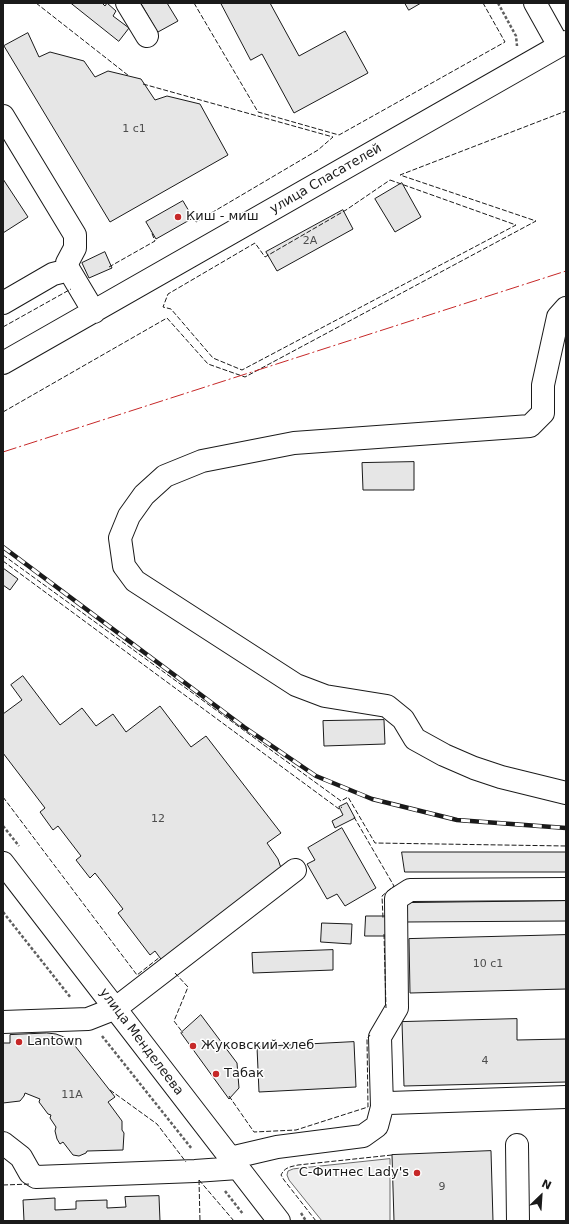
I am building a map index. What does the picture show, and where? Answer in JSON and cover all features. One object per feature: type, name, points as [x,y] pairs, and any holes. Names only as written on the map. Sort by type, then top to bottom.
[{"type":"street","points":[[127,3],[147,36]]},
{"type":"street","points":[[535,3],[563,44]]},
{"type":"street","name":"улица Спасателей","points":[[3,363],[563,44]]},
{"type":"street","points":[[3,116],[75,235],[75,248],[67,263],[69,270],[94,312]]},
{"type":"street","points":[[3,303],[53,274],[69,270]]},
{"type":"street","points":[[566,308],[558,317],[543,385],[543,414],[530,426],[294,443],[202,461],[165,476],[144,495],[129,516],[120,538],[124,566],[135,581],[296,685],[324,696],[387,706],[403,719],[416,739],[444,754],[474,768],[501,778],[566,793]]},
{"type":"street","name":"улица Менделеева","points":[[3,863],[279,1221]]},
{"type":"street","points":[[3,1022],[88,1019],[116,1008],[295,870]]},
{"type":"street","points":[[3,1143],[21,1157],[30,1173],[36,1177],[209,1170],[234,1163],[277,1147],[363,1136],[377,1126],[382,1107],[380,1037],[397,1008],[396,899],[410,890],[566,889]]},
{"type":"street","points":[[382,1107],[389,1102],[566,1097]]},
{"type":"street","points":[[517,1145],[518,1221]]},
{"type":"path","points":[[3,912],[244,1215]]},
{"type":"shaded area","points":[[390,1159],[390,1221],[322,1221],[289,1180],[287,1175],[288,1171],[293,1169]]},
{"type":"building","points":[[71,3],[102,3],[105,6],[107,3],[116,11],[113,16],[129,28],[119,41]]},
{"type":"building","points":[[141,3],[167,3],[178,21],[158,32]]},
{"type":"building","points":[[221,3],[270,3],[299,56],[345,31],[368,73],[294,113],[262,54],[251,60]]},
{"type":"building","points":[[405,3],[421,3],[409,10]]},
{"type":"building","points":[[28,33],[39,57],[50,52],[84,61],[95,77],[108,71],[141,79],[155,100],[167,96],[200,104],[228,155],[110,222],[4,46]]},
{"type":"building","points":[[3,179],[28,217],[3,233]]},
{"type":"building","points":[[402,183],[421,217],[395,232],[375,199]]},
{"type":"building","points":[[183,201],[193,218],[156,239],[146,222]]},
{"type":"building","points":[[343,210],[353,229],[277,271],[266,252]]},
{"type":"building","points":[[105,252],[112,268],[89,278],[82,263]]},
{"type":"building","points":[[414,462],[414,490],[363,490],[362,463]]},
{"type":"building","points":[[3,568],[18,579],[10,590],[3,585]]},
{"type":"building","points":[[23,676],[60,725],[82,708],[96,726],[113,714],[126,732],[160,706],[191,747],[206,736],[281,833],[267,843],[278,859],[281,868],[169,970],[155,951],[150,955],[118,913],[123,909],[95,873],[90,878],[76,860],[81,856],[58,826],[53,830],[40,812],[45,808],[3,753],[3,714],[22,700],[11,685]]},
{"type":"building","points":[[384,720],[385,744],[324,746],[323,721]]},
{"type":"building","points":[[347,803],[355,818],[335,828],[332,821],[343,815],[339,807]]},
{"type":"building","points":[[342,828],[376,888],[345,906],[337,894],[327,899],[307,864],[315,860],[308,848]]},
{"type":"building","points":[[402,852],[566,852],[566,872],[405,872]]},
{"type":"building","points":[[566,901],[566,921],[405,922],[405,903]]},
{"type":"building","points":[[366,916],[386,916],[386,936],[365,936]]},
{"type":"building","points":[[322,923],[352,924],[351,944],[321,942]]},
{"type":"building","points":[[566,935],[566,989],[410,993],[409,939]]},
{"type":"building","points":[[333,950],[333,970],[253,973],[252,953]]},
{"type":"building","points":[[201,1015],[237,1063],[239,1088],[229,1099],[181,1033]]},
{"type":"building","points":[[517,1019],[517,1040],[566,1039],[566,1082],[404,1086],[402,1022]]},
{"type":"building","points":[[56,1034],[72,1042],[115,1097],[108,1102],[122,1121],[122,1130],[124,1133],[123,1150],[87,1151],[79,1156],[73,1155],[63,1142],[60,1144],[57,1139],[55,1131],[56,1127],[50,1118],[51,1115],[48,1114],[39,1102],[40,1099],[25,1093],[20,1101],[3,1103],[3,1043],[10,1043],[10,1035]]},
{"type":"building","points":[[354,1042],[356,1087],[259,1092],[257,1047]]},
{"type":"building","points":[[491,1151],[493,1221],[394,1221],[392,1155]]},
{"type":"building","points":[[159,1196],[160,1221],[24,1221],[23,1200],[55,1198],[55,1210],[76,1209],[76,1201],[107,1200],[107,1208],[126,1207],[125,1197]]},
{"type":"railway","points":[[3,547],[244,727],[316,776],[372,799],[457,820],[566,828]]},
{"type":"fence","points":[[36,3],[129,76]]},
{"type":"fence","points":[[194,3],[258,112],[339,135],[505,42],[483,3]]},
{"type":"fence","points":[[143,84],[333,137],[318,150],[196,222],[192,215]]},
{"type":"fence","points":[[3,412],[167,318],[208,364],[245,377],[536,221],[400,175],[566,111]]},
{"type":"fence","points":[[390,180],[516,225],[242,370],[213,358],[171,309],[163,307],[168,294],[255,243],[265,257],[346,210],[390,180]]},
{"type":"fence","points":[[109,267],[155,241],[151,231]]},
{"type":"fence","points":[[3,327],[71,289]]},
{"type":"fence","points":[[3,555],[341,801],[348,797],[375,843],[566,846]]},
{"type":"fence","points":[[3,561],[339,809],[342,807]]},
{"type":"fence","points":[[3,797],[137,975],[160,957]]},
{"type":"fence","points":[[354,817],[394,886],[382,896],[383,918]]},
{"type":"fence","points":[[384,934],[386,1008]]},
{"type":"fence","points":[[175,973],[188,987],[174,1021],[183,1033]]},
{"type":"fence","points":[[229,1096],[254,1132],[296,1130],[368,1107],[367,1039],[370,1035]]},
{"type":"fence","points":[[110,1090],[157,1124],[186,1162]]},
{"type":"fence","points":[[316,1221],[284,1180],[281,1175],[284,1170],[298,1165],[392,1155]]},
{"type":"fence","points":[[199,1180],[200,1221]]},
{"type":"fence","points":[[199,1180],[234,1221]]},
{"type":"fence","points":[[3,1185],[31,1184]]},
{"type":"power","points":[[3,452],[566,271]]},
{"type":"place","name":"Киш - миш","points":[[178,217]]},
{"type":"place","name":"Lantown","points":[[19,1042]]},
{"type":"place","name":"Жуковский хлеб","points":[[193,1046]]},
{"type":"place","name":"Табак","points":[[216,1074]]},
{"type":"place","name":"С-Фитнес Lady's","points":[[417,1173]]}]
